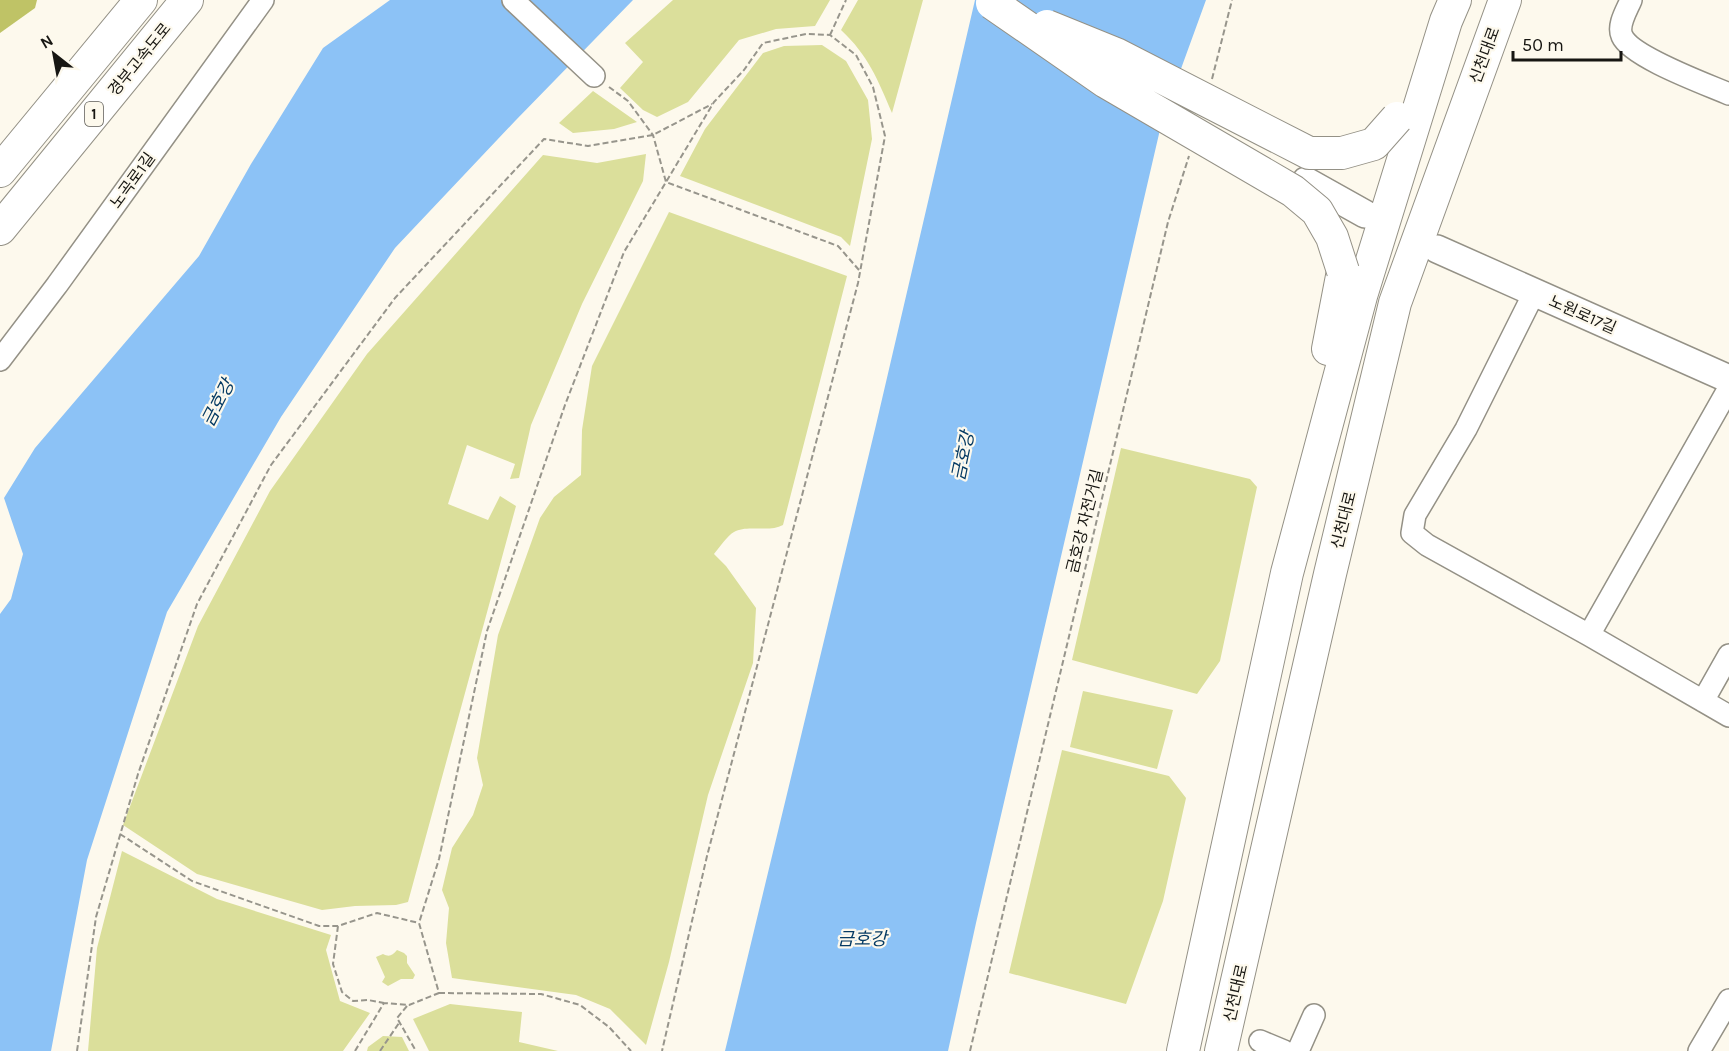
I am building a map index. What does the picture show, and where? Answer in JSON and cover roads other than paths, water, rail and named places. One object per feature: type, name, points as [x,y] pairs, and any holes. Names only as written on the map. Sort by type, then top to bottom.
[{"type":"highway","name":"1","points":[[0,171],[141,0]]},
{"type":"highway","name":"경부고속도로","points":[[0,229],[187,0]]},
{"type":"highway","name":"신천대로","points":[[1221,1051],[1330,574],[1395,303],[1505,0]]},
{"type":"highway","points":[[1183,1051],[1287,573],[1342,271],[1332,237],[1317,211],[1293,191],[1106,82],[992,3],[1116,54],[1309,153],[1342,153],[1374,144],[1397,118],[1450,10]]},
{"type":"highway","points":[[1287,573],[1361,296],[1450,10]]},
{"type":"highway","points":[[1250,1046],[1236,1043],[1273,826]]},
{"type":"main road","points":[[1306,181],[1365,214]]},
{"type":"main road","name":"노원로17길","points":[[1437,249],[1729,379]]},
{"type":"street","name":"노곡로1길","points":[[0,360],[57,285],[262,0]]},
{"type":"street","points":[[513,0],[594,76]]},
{"type":"street","points":[[1631,0],[1621,28],[1621,34],[1628,45],[1650,59],[1729,94]]},
{"type":"street","points":[[1534,292],[1466,429],[1415,515],[1412,532],[1427,545],[1729,716]]},
{"type":"street","points":[[1589,635],[1729,388]]},
{"type":"street","points":[[1703,701],[1729,656]]},
{"type":"street","points":[[1699,1051],[1729,999]]},
{"type":"street","points":[[1298,1051],[1314,1015]]},
{"type":"street","points":[[1250,1046],[1284,1051]]},
{"type":"water","name":"금호강","points":[[390,0],[633,0],[395,248],[281,417],[167,612],[87,860],[51,1051],[0,1051],[0,614],[11,599],[23,554],[4,498],[35,448],[199,256],[251,164],[323,48]]},
{"type":"water","name":"금호강","points":[[975,0],[1206,0],[1162,121],[948,1051],[725,1051],[876,425]]}]
